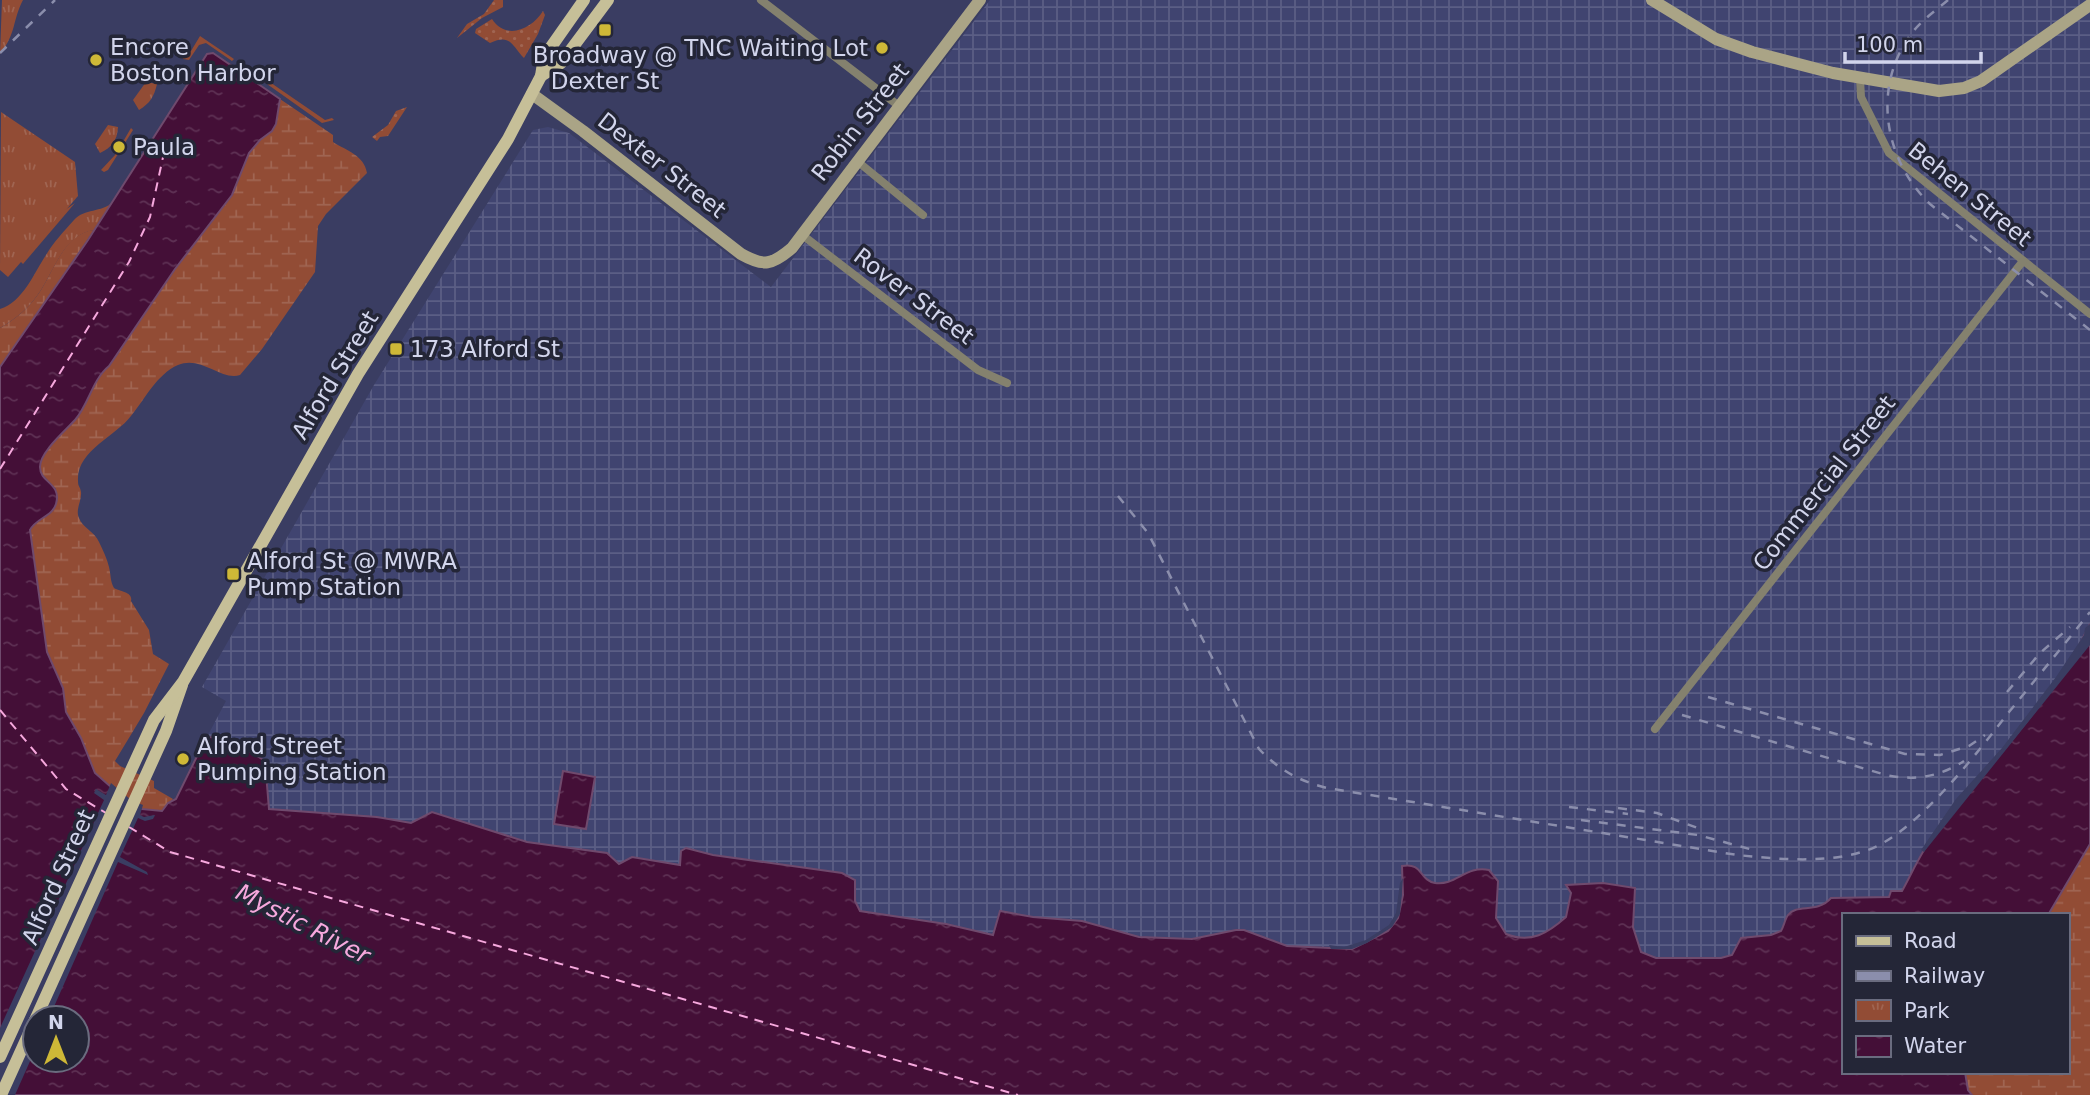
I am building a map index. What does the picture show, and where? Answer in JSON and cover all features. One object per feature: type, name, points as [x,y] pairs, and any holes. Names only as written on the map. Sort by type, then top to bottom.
[{"type":"main road","name":"Alford Street","points":[[0,1057],[144,739],[162,707],[183,682],[358,374],[508,139],[541,76],[544,57],[584,0]]},
{"type":"main road","points":[[541,76],[561,63],[608,0]]},
{"type":"main road","name":"Alford Street","points":[[42,1004],[166,731],[183,682]]},
{"type":"main road","name":"Alford Street","points":[[1,1095],[21,1050]]},
{"type":"street","points":[[761,0],[899,106]]},
{"type":"street","name":"Robin Street","points":[[768,263],[780,258],[792,248],[981,0]]},
{"type":"street","points":[[1652,0],[1688,24],[1727,44],[1860,79],[1939,91],[1970,86],[1981,81],[2090,5]]},
{"type":"street","name":"Behen Street","points":[[1860,79],[1863,101],[1889,153],[2090,314]]},
{"type":"street","name":"Dexter Street","points":[[532,94],[741,254],[755,261],[768,263]]},
{"type":"street","points":[[857,161],[923,215]]},
{"type":"street","name":"Rover Street","points":[[801,234],[978,370],[1007,383]]},
{"type":"street","name":"Commercial Street","points":[[1655,729],[2023,261]]},
{"type":"shaded area","points":[[990,0],[2090,0],[2088,636],[2005,751],[1933,836],[1892,913],[1842,913],[1842,1019],[1206,936],[1192,939],[1139,937],[1082,921],[1000,912],[994,935],[860,911],[855,901],[855,880],[842,873],[713,855],[686,848],[681,865],[619,864],[607,853],[527,842],[472,826],[411,823],[377,817],[269,809],[198,754],[226,701],[202,687],[374,385],[533,130],[548,127],[569,133],[771,287]]},
{"type":"green space","points":[[2,0],[23,0],[12,33],[0,54]]},
{"type":"green space","points":[[494,0],[503,0],[503,7],[482,18],[457,38],[467,24],[484,14]]},
{"type":"green space","points":[[543,11],[545,15],[538,34],[524,58],[507,40],[490,43],[475,33],[476,29],[492,19],[504,30],[519,30],[532,23]]},
{"type":"green space","points":[[200,36],[234,59],[232,61],[206,43],[199,45],[189,60],[183,59]]},
{"type":"green space","points":[[252,70],[325,120],[334,120],[322,123],[250,72]]},
{"type":"green space","points":[[146,82],[157,84],[151,99],[139,110],[133,100]]},
{"type":"green space","points":[[280,99],[333,135],[333,142],[359,158],[367,173],[326,214],[318,226],[315,272],[262,349],[240,375],[226,375],[195,363],[178,365],[171,369],[158,381],[131,416],[90,453],[79,470],[79,518],[99,542],[114,588],[130,596],[149,630],[153,654],[169,664],[115,761],[120,766],[154,781],[154,788],[173,799],[162,811],[142,809],[129,803],[95,773],[81,738],[66,712],[63,688],[47,652],[30,530],[37,521],[50,513],[56,489],[41,473],[40,467],[42,457],[68,426],[100,373],[109,366],[175,269],[232,195],[249,153],[260,140]]},
{"type":"green space","points":[[407,107],[388,136],[380,137],[377,141],[372,137],[388,125],[396,111]]},
{"type":"green space","points":[[1,112],[75,162],[78,196],[8,277],[0,270]]},
{"type":"green space","points":[[108,125],[118,127],[115,140],[100,153],[95,144]]},
{"type":"green space","points":[[131,128],[133,130],[108,170],[104,172],[101,170],[115,155],[117,145],[124,140]]},
{"type":"green space","points":[[113,202],[94,230],[75,238],[68,245],[33,301],[0,328],[0,309],[21,294],[66,228],[78,216]]},
{"type":"green space","points":[[75,203],[23,264],[20,261],[62,212]]},
{"type":"green space","points":[[94,230],[0,367],[0,328],[33,301],[68,245],[75,238]]},
{"type":"green space","points":[[2090,844],[2090,1095],[1972,1095],[1968,1090],[1965,1074],[2069,1074],[2069,913],[2049,913]]},
{"type":"water","name":"Mystic River","points":[[213,53],[280,99],[276,124],[249,153],[232,195],[175,269],[98,378],[80,414],[54,442],[41,461],[43,477],[54,487],[57,497],[51,512],[30,530],[47,652],[63,688],[66,712],[81,738],[95,773],[129,803],[142,809],[162,811],[168,803],[176,799],[206,738],[212,737],[226,744],[238,744],[265,761],[269,809],[377,817],[411,823],[432,812],[527,842],[607,853],[619,864],[632,857],[680,865],[681,851],[686,848],[713,855],[842,873],[855,880],[855,901],[860,911],[946,924],[993,935],[1000,911],[1082,921],[1139,937],[1192,939],[1244,930],[1287,946],[1352,949],[1388,931],[1398,918],[1403,895],[1402,866],[1409,865],[1435,883],[1449,882],[1474,870],[1489,870],[1498,881],[1496,918],[1506,934],[1523,938],[1546,932],[1566,917],[1571,893],[1566,885],[1603,883],[1635,888],[1633,927],[1641,952],[1656,958],[1721,958],[1732,955],[1741,938],[1771,935],[1781,931],[1792,911],[1820,906],[1831,898],[1889,897],[1891,891],[1902,891],[1929,842],[2038,708],[2075,653],[2090,624],[2090,844],[2049,913],[1842,913],[1842,1074],[1965,1074],[1968,1090],[1972,1095],[12,1095],[0,1087],[0,367],[88,240],[207,54]]},
{"type":"water","points":[[563,771],[595,777],[586,829],[554,824]]},
{"type":"pier","points":[[2090,624],[2090,645],[1924,852],[1921,850],[1956,799],[2002,748],[2056,677]]},
{"type":"pier","points":[[111,783],[131,800],[143,805],[140,815],[155,815],[153,819],[145,821],[138,818],[120,857],[148,875],[118,862],[55,1004],[21,1004],[21,1074],[24,1074],[15,1095],[6,1095],[0,1091],[0,1028],[104,800],[94,793],[96,789],[106,795]]},
{"type":"pier","points":[[1403,878],[1400,914],[1392,927],[1352,949],[1331,949],[1329,945],[1344,947],[1366,940],[1389,925],[1396,913]]},
{"type":"ferry route","points":[[0,469],[129,262],[150,217],[165,148]]},
{"type":"ferry route","points":[[0,710],[66,789],[106,813]]},
{"type":"ferry route","points":[[129,827],[170,852],[1018,1095]]},
{"type":"railway","points":[[0,53],[55,0]]},
{"type":"railway","points":[[1948,0],[1909,37],[1897,58],[1890,79],[1889,124],[1903,167],[1930,204],[2090,330]]},
{"type":"railway","points":[[1118,496],[1148,533],[1259,749],[1290,774],[1327,788],[1737,855],[1833,858],[1865,851],[1904,829],[1924,811],[1980,749],[2090,612]]},
{"type":"railway","points":[[2007,692],[2040,653],[2070,627]]},
{"type":"railway","points":[[1708,697],[1905,754],[1940,755],[1969,746],[1985,735]]},
{"type":"railway","points":[[1682,715],[1897,777],[1936,774],[1964,761]]},
{"type":"railway","points":[[1569,807],[1628,814]]},
{"type":"railway","points":[[1618,808],[1657,813],[1703,830]]},
{"type":"railway","points":[[1581,820],[1698,835],[1757,851]]},
{"type":"place","name":"Broadway @ Dexter St","points":[[605,30]]},
{"type":"place","name":"TNC Waiting Lot","points":[[882,48]]},
{"type":"place","name":"Encore Boston Harbor","points":[[96,60]]},
{"type":"place","name":"Paula","points":[[119,147]]},
{"type":"place","name":"173 Alford St","points":[[396,349]]},
{"type":"place","name":"Alford St @ MWRA Pump Station","points":[[233,574]]},
{"type":"place","name":"Alford Street Pumping Station","points":[[183,759]]}]
